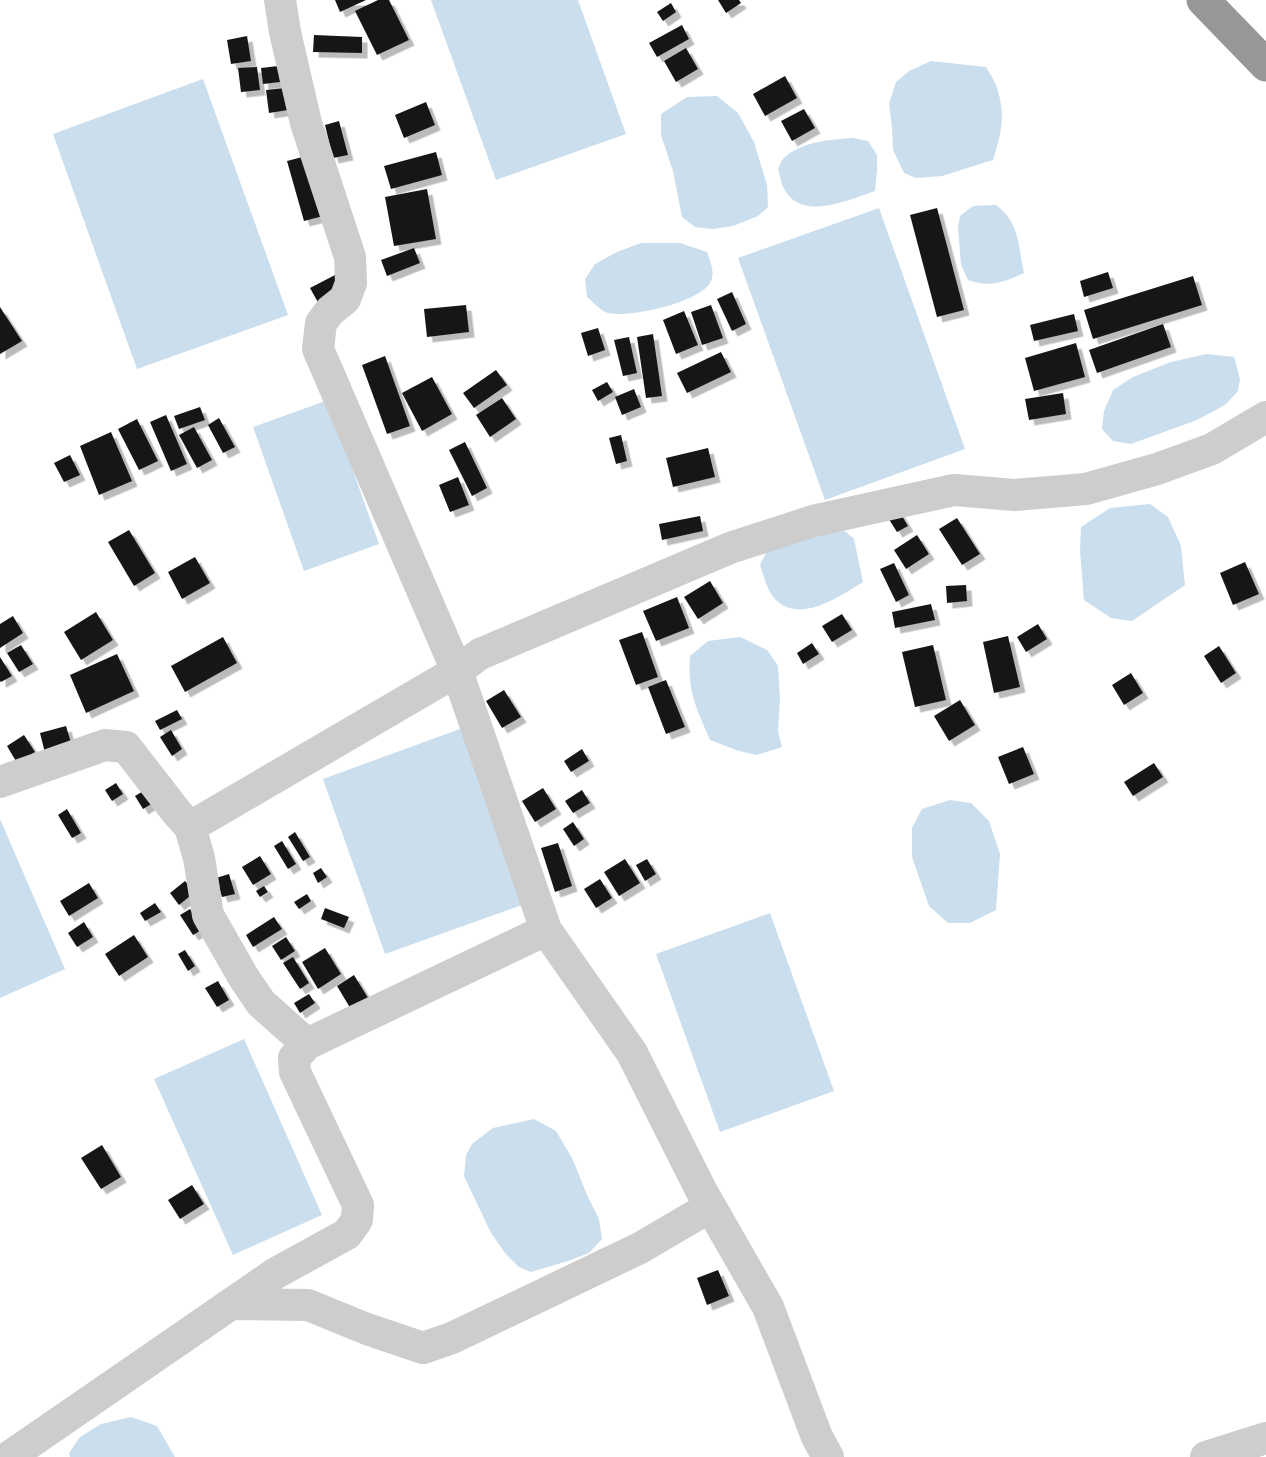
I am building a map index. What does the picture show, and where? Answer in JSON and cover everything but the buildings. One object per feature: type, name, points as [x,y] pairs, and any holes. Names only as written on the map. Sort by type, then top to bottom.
[{"type":"highway","points":[[1203,0],[1266,65]]},
{"type":"street","points":[[280,0],[306,123],[350,257],[351,283],[345,299],[330,311],[321,323],[318,349],[457,671],[546,930],[633,1053],[696,1182],[768,1307],[817,1437],[828,1457]]},
{"type":"street","points":[[190,827],[457,671],[480,654],[730,548],[813,521],[954,490],[1014,495],[1086,489],[1157,469],[1212,449],[1266,417]]},
{"type":"street","points":[[0,782],[105,745],[126,747],[190,827],[199,858],[208,915],[244,978],[261,1003],[307,1044]]},
{"type":"street","points":[[9,1457],[276,1273],[346,1234],[357,1220],[358,1205],[295,1072],[294,1058],[307,1044],[546,930]]},
{"type":"street","points":[[232,1304],[308,1305],[423,1348],[452,1338],[640,1248],[710,1207]]},
{"type":"street","points":[[1206,1457],[1266,1438]]},
{"type":"water","points":[[431,0],[578,0],[626,134],[496,180]]},
{"type":"water","points":[[931,61],[986,67],[1000,98],[1001,124],[993,160],[942,176],[916,178],[904,173],[893,150],[889,104],[896,82],[909,71]]},
{"type":"water","points":[[203,79],[288,315],[137,369],[53,134]]},
{"type":"water","points":[[717,96],[738,113],[754,142],[767,185],[768,207],[758,216],[733,226],[713,229],[695,227],[682,217],[673,171],[661,135],[661,114],[687,97]]},
{"type":"water","points":[[853,138],[868,141],[877,155],[875,191],[825,206],[801,204],[791,198],[783,187],[778,169],[785,157],[809,144]]},
{"type":"water","points":[[996,205],[1010,219],[1014,227],[1024,273],[996,283],[983,284],[968,280],[961,265],[958,227],[960,216],[973,206]]},
{"type":"water","points":[[879,208],[965,449],[825,500],[738,258]]},
{"type":"water","points":[[641,243],[680,243],[707,252],[712,271],[710,283],[692,297],[661,308],[628,314],[603,311],[587,297],[585,279],[595,264]]},
{"type":"water","points":[[1207,354],[1234,357],[1240,379],[1238,391],[1225,405],[1197,420],[1131,444],[1113,441],[1102,429],[1104,411],[1113,390],[1133,377],[1171,362]]},
{"type":"water","points":[[328,400],[379,544],[304,571],[253,427]]},
{"type":"water","points":[[1150,504],[1168,517],[1181,546],[1185,585],[1132,621],[1111,618],[1084,600],[1080,551],[1081,527],[1110,508]]},
{"type":"water","points":[[837,524],[854,539],[863,582],[832,600],[808,609],[786,607],[776,600],[768,588],[760,565],[767,551]]},
{"type":"water","points":[[740,637],[767,650],[778,666],[780,698],[778,732],[782,747],[757,755],[710,740],[694,700],[690,680],[690,656],[708,641]]},
{"type":"water","points":[[468,726],[530,902],[385,954],[323,779]]},
{"type":"water","points":[[950,800],[971,803],[989,821],[1000,854],[996,910],[970,923],[948,923],[929,906],[912,857],[912,828],[922,809]]},
{"type":"water","points":[[0,819],[65,969],[0,998]]},
{"type":"water","points":[[770,913],[834,1091],[720,1132],[656,954]]},
{"type":"water","points":[[244,1039],[322,1215],[233,1255],[154,1079]]},
{"type":"water","points":[[534,1119],[556,1131],[573,1160],[599,1219],[602,1239],[589,1253],[531,1272],[519,1267],[505,1253],[491,1233],[464,1176],[466,1155],[472,1144],[493,1128]]},
{"type":"water","points":[[131,1417],[157,1426],[175,1457],[70,1457],[69,1453],[80,1437],[101,1424]]}]
